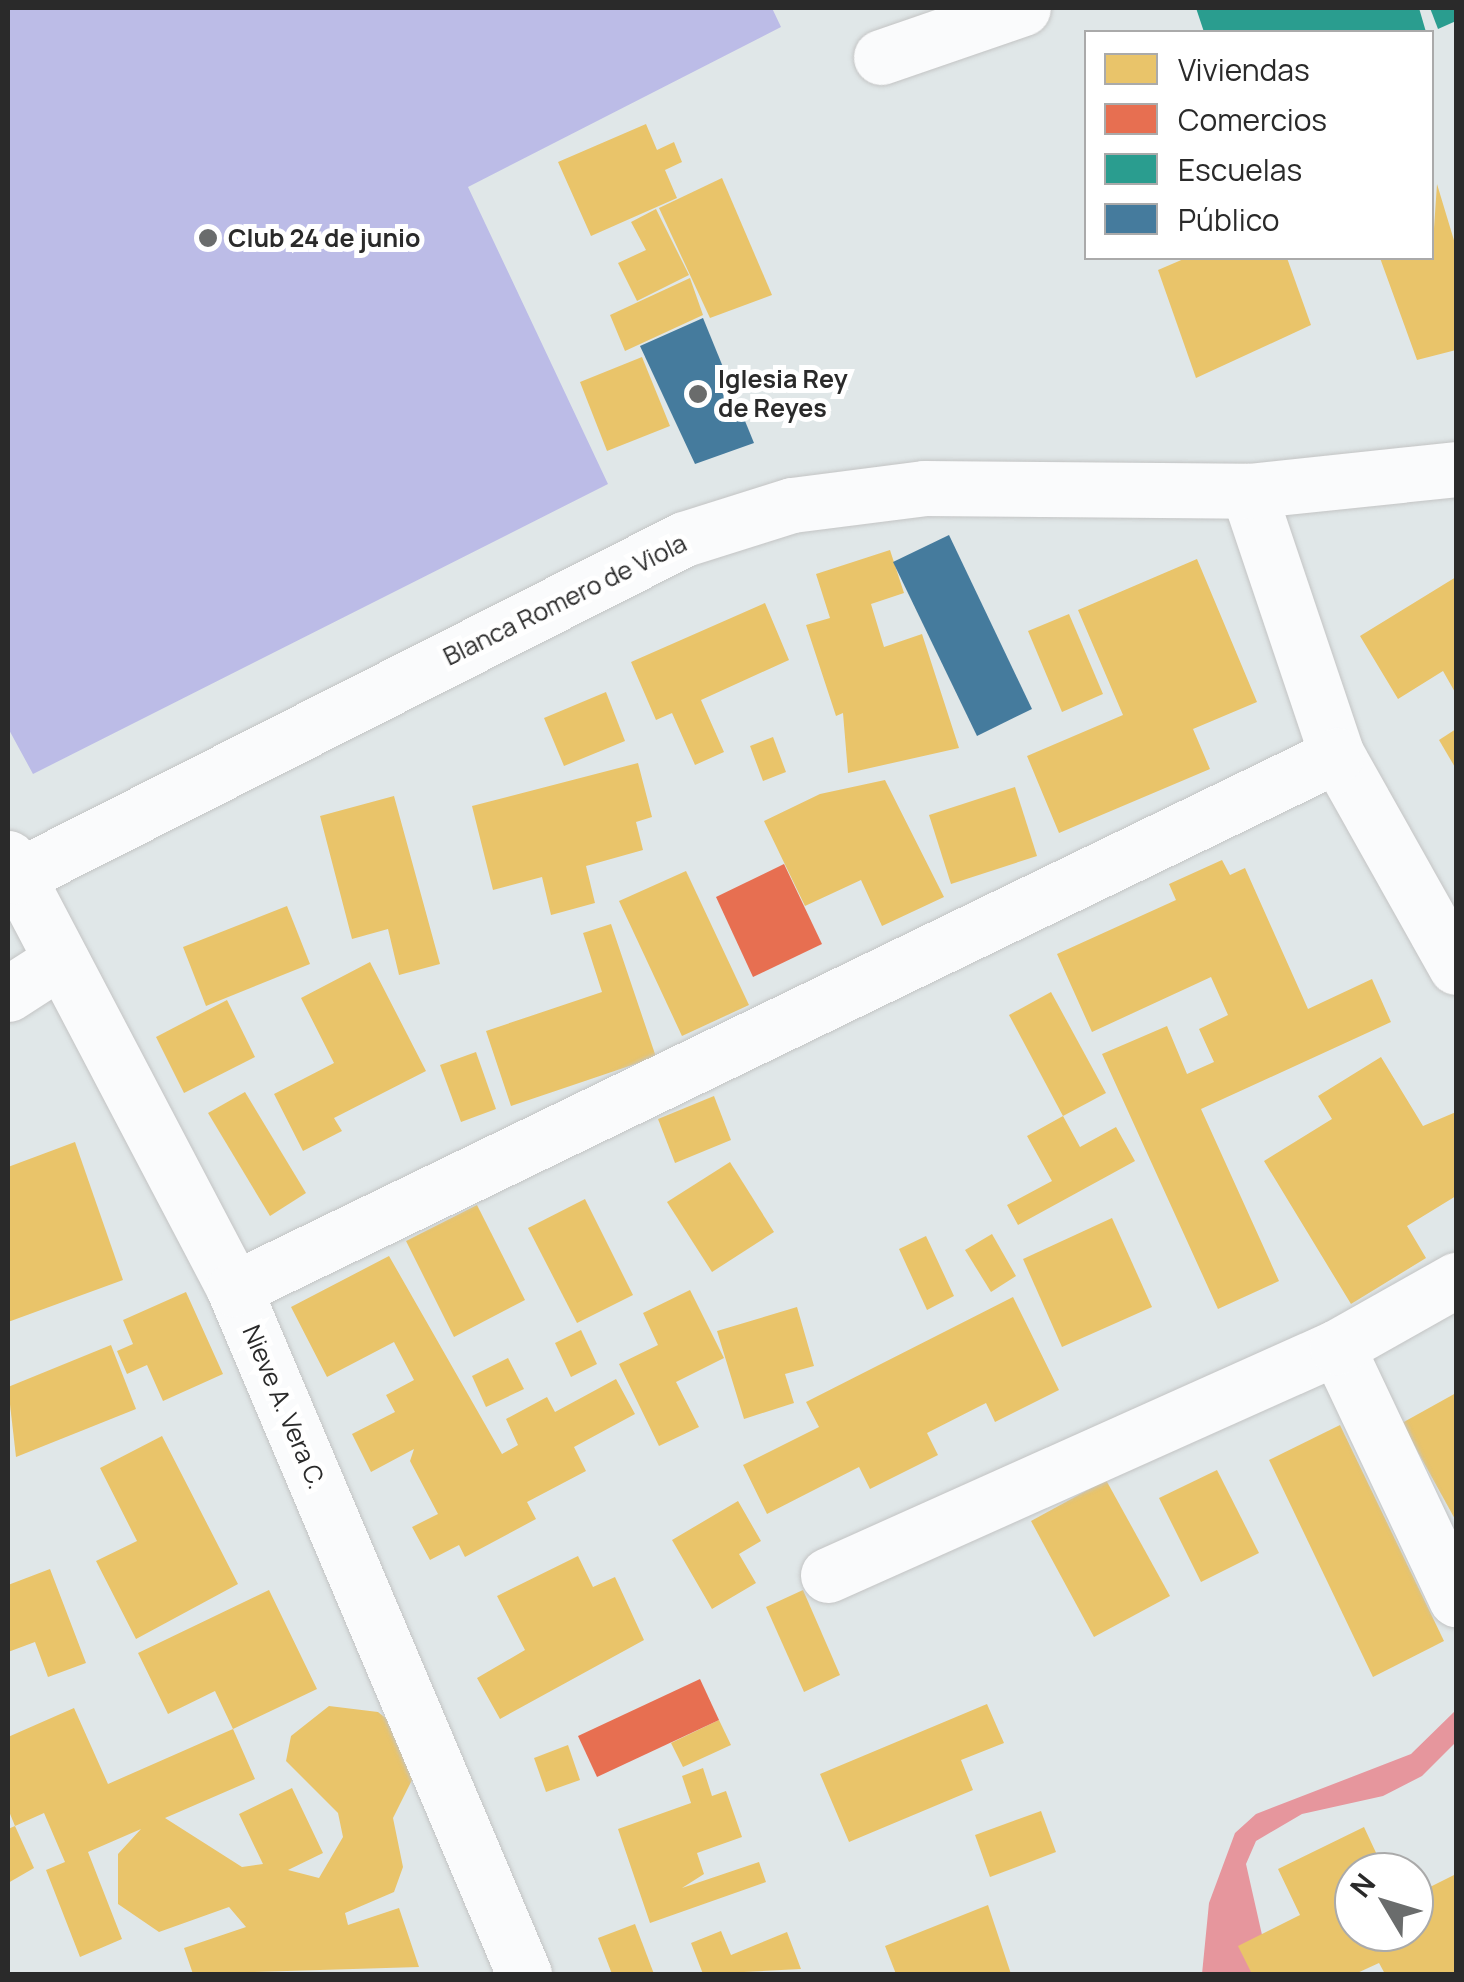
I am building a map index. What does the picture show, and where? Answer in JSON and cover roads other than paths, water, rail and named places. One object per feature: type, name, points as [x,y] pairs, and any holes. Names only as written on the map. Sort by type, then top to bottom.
[{"type":"street","points":[[881,58],[1023,8]]},
{"type":"street","name":"Blanca Romero de Viola","points":[[13,867],[684,539],[792,505],[924,488],[1248,491],[1456,469]]},
{"type":"street","points":[[1248,491],[1337,755],[1456,967]]},
{"type":"street","points":[[234,1289],[1337,755]]},
{"type":"street","name":"Nieve A. Vera C.","points":[[13,867],[234,1289],[524,1974]]},
{"type":"street","points":[[8,994],[61,960]]},
{"type":"street","points":[[828,1575],[1337,1347],[1456,1280]]},
{"type":"street","points":[[1337,1347],[1456,1599]]},
{"type":"place","name":"Club 24 de junio","points":[[208,238]]},
{"type":"place","name":"Iglesia Rey de Reyes","points":[[698,394]]}]
